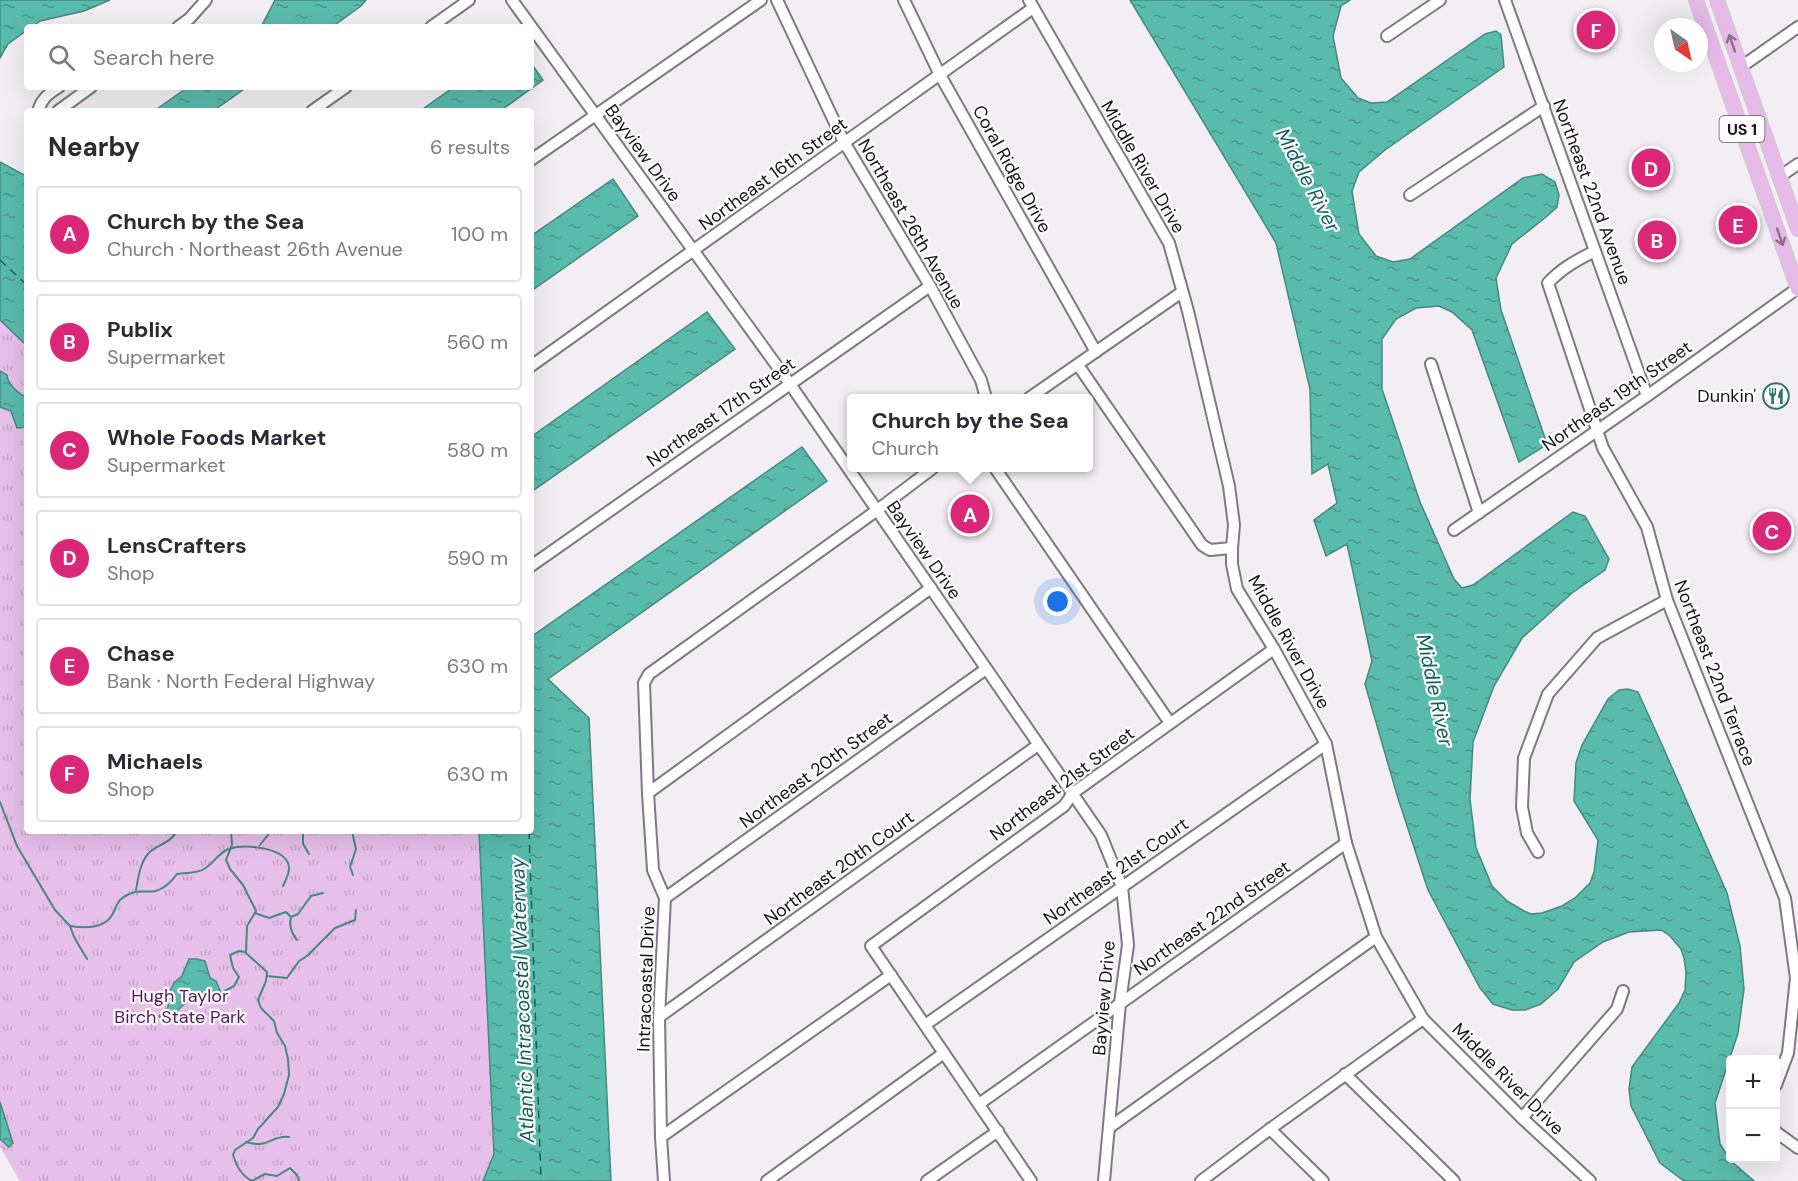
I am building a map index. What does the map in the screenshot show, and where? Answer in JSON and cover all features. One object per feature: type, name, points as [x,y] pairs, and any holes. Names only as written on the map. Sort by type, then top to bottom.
[{"type":"main road","name":"US 1","points":[[1696,0],[1798,288]]},
{"type":"main road","name":"US 1","points":[[1717,0],[1798,229]]},
{"type":"main road","points":[[1721,72],[1735,75],[1747,86]]},
{"type":"street","points":[[182,24],[206,0]]},
{"type":"street","points":[[435,24],[469,0]]},
{"type":"street","name":"Bayview Drive","points":[[512,0],[529,24]]},
{"type":"street","points":[[534,158],[761,0]]},
{"type":"street","name":"Northeast 26th Avenue","points":[[777,0],[844,142],[930,286],[981,380],[985,394]]},
{"type":"street","name":"Coral Ridge Drive","points":[[904,0],[940,75],[1096,352]]},
{"type":"street","points":[[1387,36],[1440,0]]},
{"type":"street","name":"Northeast 22nd Avenue","points":[[1505,0],[1647,396]]},
{"type":"street","name":"Northeast 16th Street","points":[[534,364],[940,75],[1031,4]]},
{"type":"street","name":"Middle River Drive","points":[[1031,4],[1169,243],[1188,311],[1229,486],[1234,525],[1232,564],[1238,589],[1326,744],[1346,843],[1376,937],[1423,1019],[1522,1118],[1590,1181]]},
{"type":"street","points":[[1741,67],[1798,27]]},
{"type":"street","name":"Bayview Drive","points":[[534,30],[790,384],[847,468]]},
{"type":"street","points":[[39,108],[41,102],[54,90]]},
{"type":"street","points":[[62,108],[87,90]]},
{"type":"street","points":[[316,108],[342,90]]},
{"type":"street","points":[[1410,195],[1544,105]]},
{"type":"street","points":[[1779,177],[1798,164]]},
{"type":"street","name":"Northeast 22nd Terrace","points":[[1595,251],[1571,262],[1548,283],[1603,448],[1647,527],[1668,600],[1785,898],[1796,978],[1788,1053],[1780,1074]]},
{"type":"street","name":"Northeast 17th Street","points":[[534,564],[930,286]]},
{"type":"street","name":"Northeast 19th Street","points":[[1454,530],[1798,288]]},
{"type":"street","points":[[1036,394],[1182,292]]},
{"type":"street","points":[[1431,364],[1479,513]]},
{"type":"street","points":[[1078,365],[1202,545],[1210,550],[1232,548]]},
{"type":"street","name":"Bayview Drive","points":[[850,472],[1101,835],[1122,886],[1128,945],[1120,1003],[1104,1181]]},
{"type":"street","points":[[876,511],[928,472]]},
{"type":"street","points":[[998,472],[1170,723]]},
{"type":"street","name":"Intracoastal Drive","points":[[664,1181],[659,1017],[665,898],[653,870],[644,683],[649,674],[876,511]]},
{"type":"street","points":[[648,794],[931,588]]},
{"type":"street","points":[[1538,852],[1527,833],[1522,807],[1524,758],[1548,694],[1597,638],[1668,600]]},
{"type":"street","name":"Northeast 21st Street","points":[[891,975],[871,946],[1064,806],[1073,793],[1274,649]]},
{"type":"street","name":"Northeast 20th Street","points":[[665,898],[986,669]]},
{"type":"street","name":"Northeast 21st Court","points":[[925,1025],[1326,744]]},
{"type":"street","name":"Northeast 20th Court","points":[[659,1017],[1038,745]]},
{"type":"street","name":"Northeast 22nd Street","points":[[979,1104],[1346,843]]},
{"type":"street","points":[[1110,1126],[1376,937]]},
{"type":"street","points":[[661,1137],[891,975],[1031,1181]]},
{"type":"street","points":[[1522,1118],[1617,1009],[1623,991]]},
{"type":"street","points":[[1202,1181],[1423,1019]]},
{"type":"street","points":[[767,1181],[944,1053]]},
{"type":"street","points":[[1346,1074],[1454,1181]]},
{"type":"street","points":[[1270,1129],[1323,1181]]},
{"type":"street","points":[[927,1181],[998,1131]]},
{"type":"street","points":[[1780,1135],[1798,1148]]},
{"type":"green space","name":"Hugh Taylor Birch State Park","points":[[0,320],[24,343],[24,834],[479,834],[494,1154],[483,1181],[20,1181],[0,1147]]},
{"type":"water","points":[[0,0],[110,0],[84,11],[40,21],[36,24],[24,24],[24,32],[8,44],[0,58]]},
{"type":"water","points":[[275,0],[366,0],[336,24],[263,24]]},
{"type":"water","name":"Middle River","points":[[1130,0],[1350,0],[1341,6],[1333,36],[1341,78],[1358,98],[1371,103],[1387,102],[1485,34],[1496,31],[1501,35],[1504,67],[1385,150],[1359,172],[1352,191],[1359,234],[1376,256],[1393,262],[1410,259],[1523,178],[1542,174],[1555,182],[1559,195],[1557,207],[1512,244],[1496,278],[1501,310],[1546,441],[1543,447],[1519,462],[1472,330],[1452,312],[1439,306],[1416,308],[1396,319],[1382,339],[1382,389],[1420,502],[1454,579],[1462,588],[1473,585],[1573,512],[1585,516],[1609,559],[1605,570],[1572,593],[1522,638],[1494,686],[1473,742],[1470,799],[1476,848],[1492,886],[1507,901],[1524,911],[1531,914],[1542,913],[1562,906],[1575,898],[1590,883],[1594,872],[1598,840],[1574,801],[1576,763],[1582,745],[1608,699],[1619,690],[1628,689],[1638,692],[1727,893],[1740,946],[1744,989],[1738,1033],[1731,1055],[1726,1055],[1726,1070],[1715,1103],[1720,1144],[1726,1154],[1726,1163],[1733,1163],[1754,1181],[1684,1181],[1660,1163],[1631,1106],[1629,1089],[1632,1067],[1679,1003],[1685,990],[1684,958],[1681,949],[1670,936],[1661,930],[1629,932],[1603,942],[1574,962],[1558,989],[1541,1004],[1525,1010],[1512,1010],[1493,1004],[1480,988],[1428,890],[1397,795],[1365,684],[1372,661],[1347,544],[1326,556],[1314,520],[1337,503],[1328,464],[1312,474],[1310,389],[1276,243]]},
{"type":"water","points":[[534,67],[543,80],[534,86]]},
{"type":"water","points":[[184,90],[243,90],[217,108],[158,108]]},
{"type":"water","points":[[450,90],[529,90],[504,108],[424,108]]},
{"type":"water","points":[[0,162],[24,174],[24,343],[0,320]]},
{"type":"water","points":[[613,179],[638,216],[534,289],[534,234]]},
{"type":"water","points":[[707,312],[735,349],[534,490],[534,435]]},
{"type":"water","points":[[0,371],[7,375],[9,382],[24,396],[24,427],[17,428],[11,411],[0,407]]},
{"type":"water","name":"Atlantic Intracoastal Waterway","points":[[802,447],[827,481],[548,679],[589,718],[611,1181],[483,1181],[494,1154],[479,834],[534,834],[534,635]]},
{"type":"water","points":[[189,959],[205,961],[210,978],[216,981],[221,993],[206,994],[192,999],[180,1008],[171,1020],[164,1023],[159,1016],[168,1007],[169,993],[174,983],[182,976]]},
{"type":"water","points":[[0,1102],[13,1143],[9,1147],[0,1139]]},
{"type":"waterway","points":[[0,802],[17,846],[55,910],[70,926],[87,959]]},
{"type":"waterway","points":[[136,890],[145,858],[175,834]]},
{"type":"waterway","points":[[231,834],[232,845],[226,860],[243,885],[256,911],[247,926],[246,953],[267,972],[266,981],[258,1000],[261,1008],[274,1021],[277,1033],[285,1046],[289,1075],[278,1107],[253,1138],[235,1150],[233,1155],[240,1170],[252,1181],[265,1174],[277,1176],[290,1168],[299,1181]]},
{"type":"waterway","points":[[260,845],[269,834]]},
{"type":"waterway","points":[[303,834],[303,844],[309,854]]},
{"type":"waterway","points":[[353,834],[356,849],[350,867],[353,875]]},
{"type":"waterway","points":[[70,926],[87,927],[104,923],[125,896],[136,892],[159,890],[177,874],[201,871],[229,849],[252,847],[278,853],[288,863],[289,869],[283,886]]},
{"type":"waterway","points":[[291,917],[298,914],[311,896],[323,893]]},
{"type":"waterway","points":[[267,976],[287,978],[299,961],[335,928],[355,920],[356,910]]},
{"type":"waterway","points":[[255,913],[269,918],[286,912],[291,917],[291,929],[297,940]]},
{"type":"waterway","points":[[221,993],[234,986],[239,977],[233,968],[230,955],[239,951],[245,952]]},
{"type":"waterway","points":[[246,1142],[260,1144],[289,1137]]},
{"type":"ferry route","points":[[0,260],[24,282]]},
{"type":"ferry route","points":[[529,834],[541,1181]]},
{"type":"place","name":"Michaels","points":[[1596,30]]},
{"type":"place","name":"LensCrafters","points":[[1651,168]]},
{"type":"place","name":"Chase","points":[[1738,225]]},
{"type":"place","name":"Publix","points":[[1657,240]]},
{"type":"place","name":"Dunkin'","points":[[1776,396]]},
{"type":"place","name":"Church by the Sea","points":[[970,514]]},
{"type":"place","name":"Whole Foods Market","points":[[1772,531]]}]
